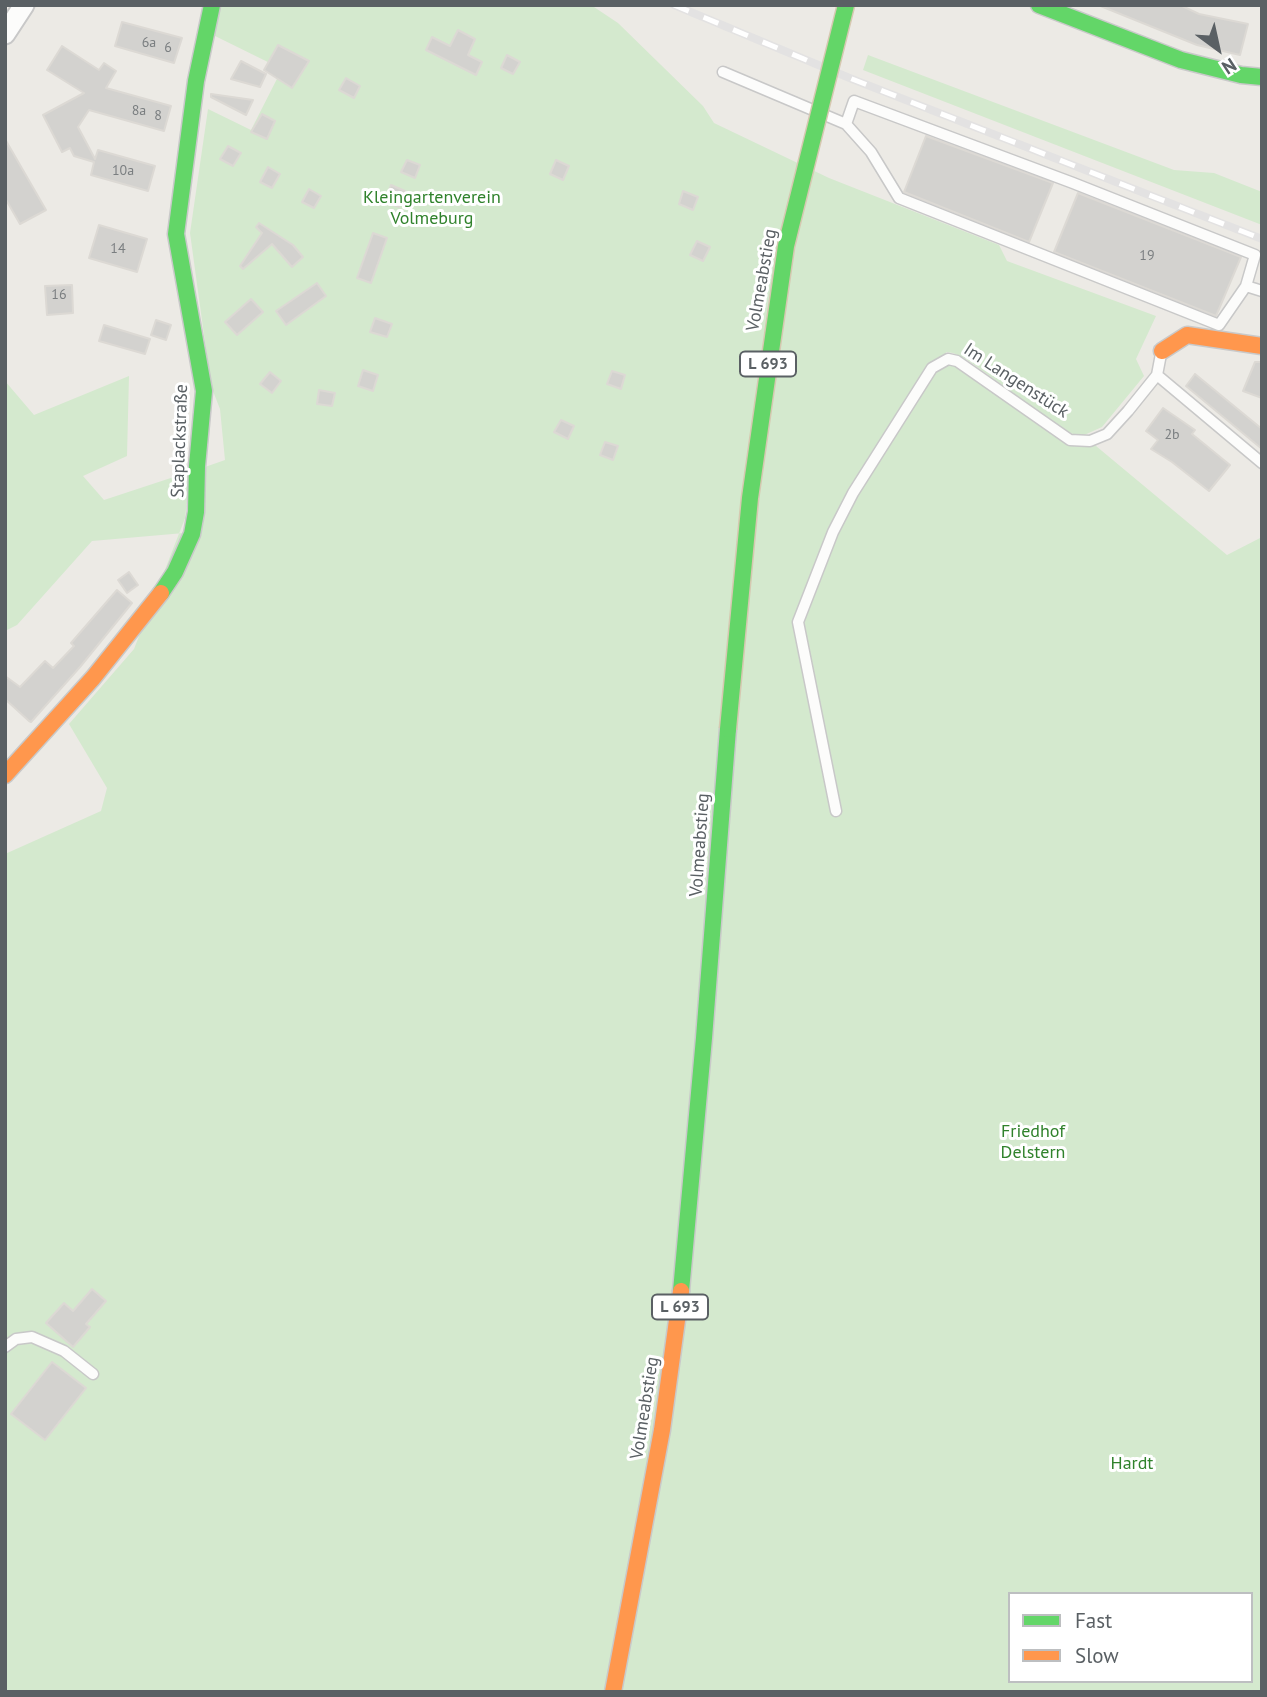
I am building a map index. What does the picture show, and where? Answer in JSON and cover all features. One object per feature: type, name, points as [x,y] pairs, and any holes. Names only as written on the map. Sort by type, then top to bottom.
[{"type":"main road","name":"Staplackstraße","points":[[5,775],[93,678],[155,602],[175,572],[192,534],[196,512],[204,391],[176,234],[196,81],[212,5]]},
{"type":"main road","name":"Volmeabstieg","points":[[612,1692],[663,1430],[678,1321],[702,1064],[728,729],[750,498],[767,367],[784,260],[846,5]]},
{"type":"main road","points":[[1039,5],[1181,60],[1241,75],[1262,77]]},
{"type":"main road","name":"Im Langenstück","points":[[1162,351],[1187,335],[1262,346]]},
{"type":"street","points":[[5,34],[24,5]]},
{"type":"lane","points":[[723,72],[846,124],[871,152],[899,198],[1219,325],[1246,286],[1255,255],[854,101],[846,124]]},
{"type":"lane","points":[[1246,286],[1262,291]]},
{"type":"lane","name":"Im Langenstück","points":[[836,811],[798,622],[833,532],[853,493],[932,368],[948,359],[957,361],[1070,440],[1090,441],[1107,434],[1157,375],[1162,351]]},
{"type":"lane","points":[[1157,375],[1262,463]]},
{"type":"lane","points":[[5,1347],[16,1339],[32,1337],[64,1351],[93,1374]]},
{"type":"green space","points":[[220,5],[591,5],[618,23],[703,106],[714,123],[829,178],[999,245],[1007,261],[1156,316],[1136,359],[1144,376],[1102,427],[1082,436],[1069,433],[966,359],[946,352],[948,359],[1070,440],[1090,441],[1227,555],[1262,537],[1262,1692],[5,1692],[5,854],[101,811],[107,788],[69,724],[134,649],[205,467],[225,460],[220,409],[211,386],[190,233],[208,109],[251,130],[282,69],[213,35]]},
{"type":"green space","points":[[868,55],[1174,170],[1214,173],[1262,192],[1262,225],[863,70]]},
{"type":"green space","points":[[129,376],[127,456],[83,476],[104,500],[189,472],[184,533],[92,541],[17,625],[5,631],[5,381],[34,415]]},
{"type":"building","points":[[1098,5],[1180,5],[1199,14],[1248,24],[1240,55],[1197,45]]},
{"type":"building","points":[[122,22],[182,38],[174,63],[115,46]]},
{"type":"building","points":[[458,30],[475,39],[468,55],[482,62],[476,75],[426,50],[432,37],[450,46]]},
{"type":"building","points":[[278,45],[309,61],[292,88],[264,70]]},
{"type":"building","points":[[62,46],[99,70],[104,63],[116,71],[106,88],[171,106],[164,131],[89,110],[78,127],[95,159],[98,150],[155,166],[148,191],[91,175],[94,162],[74,156],[70,148],[62,152],[43,115],[84,93],[47,70]]},
{"type":"building","points":[[507,55],[520,62],[513,74],[501,68]]},
{"type":"building","points":[[241,61],[266,74],[260,87],[231,79]]},
{"type":"building","points":[[346,78],[360,86],[354,98],[339,90]]},
{"type":"building","points":[[211,94],[253,100],[246,115],[211,97]]},
{"type":"building","points":[[262,114],[275,121],[267,139],[251,132]]},
{"type":"building","points":[[926,136],[1053,183],[1029,242],[904,192]]},
{"type":"building","points":[[5,139],[46,210],[20,224],[5,198]]},
{"type":"building","points":[[228,146],[241,153],[233,166],[220,159]]},
{"type":"building","points":[[407,160],[420,165],[415,178],[401,172]]},
{"type":"building","points":[[556,160],[569,166],[563,180],[550,174]]},
{"type":"building","points":[[268,167],[280,174],[272,188],[260,182]]},
{"type":"building","points":[[391,185],[405,191],[399,207],[385,202]]},
{"type":"building","points":[[309,189],[321,196],[314,208],[302,202]]},
{"type":"building","points":[[683,191],[698,197],[693,210],[679,204]]},
{"type":"building","points":[[1078,193],[1241,257],[1216,316],[1054,252]]},
{"type":"building","points":[[259,223],[293,245],[303,257],[292,267],[272,244],[243,269],[240,266],[262,233],[256,227]]},
{"type":"building","points":[[99,225],[147,239],[137,272],[89,258]]},
{"type":"building","points":[[373,233],[387,238],[371,283],[357,278]]},
{"type":"building","points":[[697,241],[710,247],[703,261],[690,255]]},
{"type":"building","points":[[317,283],[326,296],[286,325],[276,311]]},
{"type":"building","points":[[72,285],[73,313],[47,315],[45,286]]},
{"type":"building","points":[[251,299],[263,312],[237,335],[225,322]]},
{"type":"building","points":[[375,318],[392,324],[387,337],[370,332]]},
{"type":"building","points":[[156,320],[171,325],[166,340],[151,335]]},
{"type":"building","points":[[104,325],[150,339],[145,354],[99,341]]},
{"type":"building","points":[[1255,362],[1262,362],[1262,398],[1243,391]]},
{"type":"building","points":[[363,370],[378,375],[373,391],[358,386]]},
{"type":"building","points":[[612,371],[625,375],[621,389],[607,384]]},
{"type":"building","points":[[270,372],[281,381],[272,393],[260,384]]},
{"type":"building","points":[[1195,374],[1262,429],[1262,449],[1186,386]]},
{"type":"building","points":[[319,390],[335,393],[332,406],[317,404]]},
{"type":"building","points":[[1163,408],[1195,430],[1192,434],[1230,465],[1209,491],[1151,449],[1158,440],[1146,431]]},
{"type":"building","points":[[561,420],[574,426],[568,439],[554,432]]},
{"type":"building","points":[[605,442],[618,446],[613,460],[600,455]]},
{"type":"building","points":[[129,572],[138,585],[127,593],[118,580]]},
{"type":"building","points":[[117,590],[132,603],[80,667],[31,722],[29,721],[5,699],[5,676],[20,687],[45,661],[53,668],[74,646],[71,643]]},
{"type":"building","points":[[92,1289],[106,1301],[86,1324],[90,1327],[73,1347],[46,1323],[64,1303],[73,1311]]},
{"type":"building","points":[[52,1362],[86,1388],[45,1440],[11,1414]]},
{"type":"railway","points":[[674,5],[852,79],[1262,239]]},
{"type":"traffic: fast","points":[[161,593],[175,572],[192,534],[196,512],[204,391],[176,234],[196,81],[212,5]]},
{"type":"traffic: fast","points":[[728,729],[750,498],[786,246],[846,5]]},
{"type":"traffic: fast","points":[[1039,5],[1181,60],[1241,75],[1262,77]]},
{"type":"traffic: fast","points":[[681,1291],[728,729]]},
{"type":"traffic: slow","points":[[1162,351],[1187,335],[1262,346]]},
{"type":"traffic: slow","points":[[5,775],[93,678],[161,593]]},
{"type":"traffic: slow","points":[[613,1692],[662,1430],[681,1291]]},
{"type":"park label","name":"Kleingartenverein Volmeburg","points":[[432,208]]},
{"type":"park label","name":"Friedhof Delstern","points":[[1033,1142]]},
{"type":"park label","name":"Hardt","points":[[1132,1464]]}]
